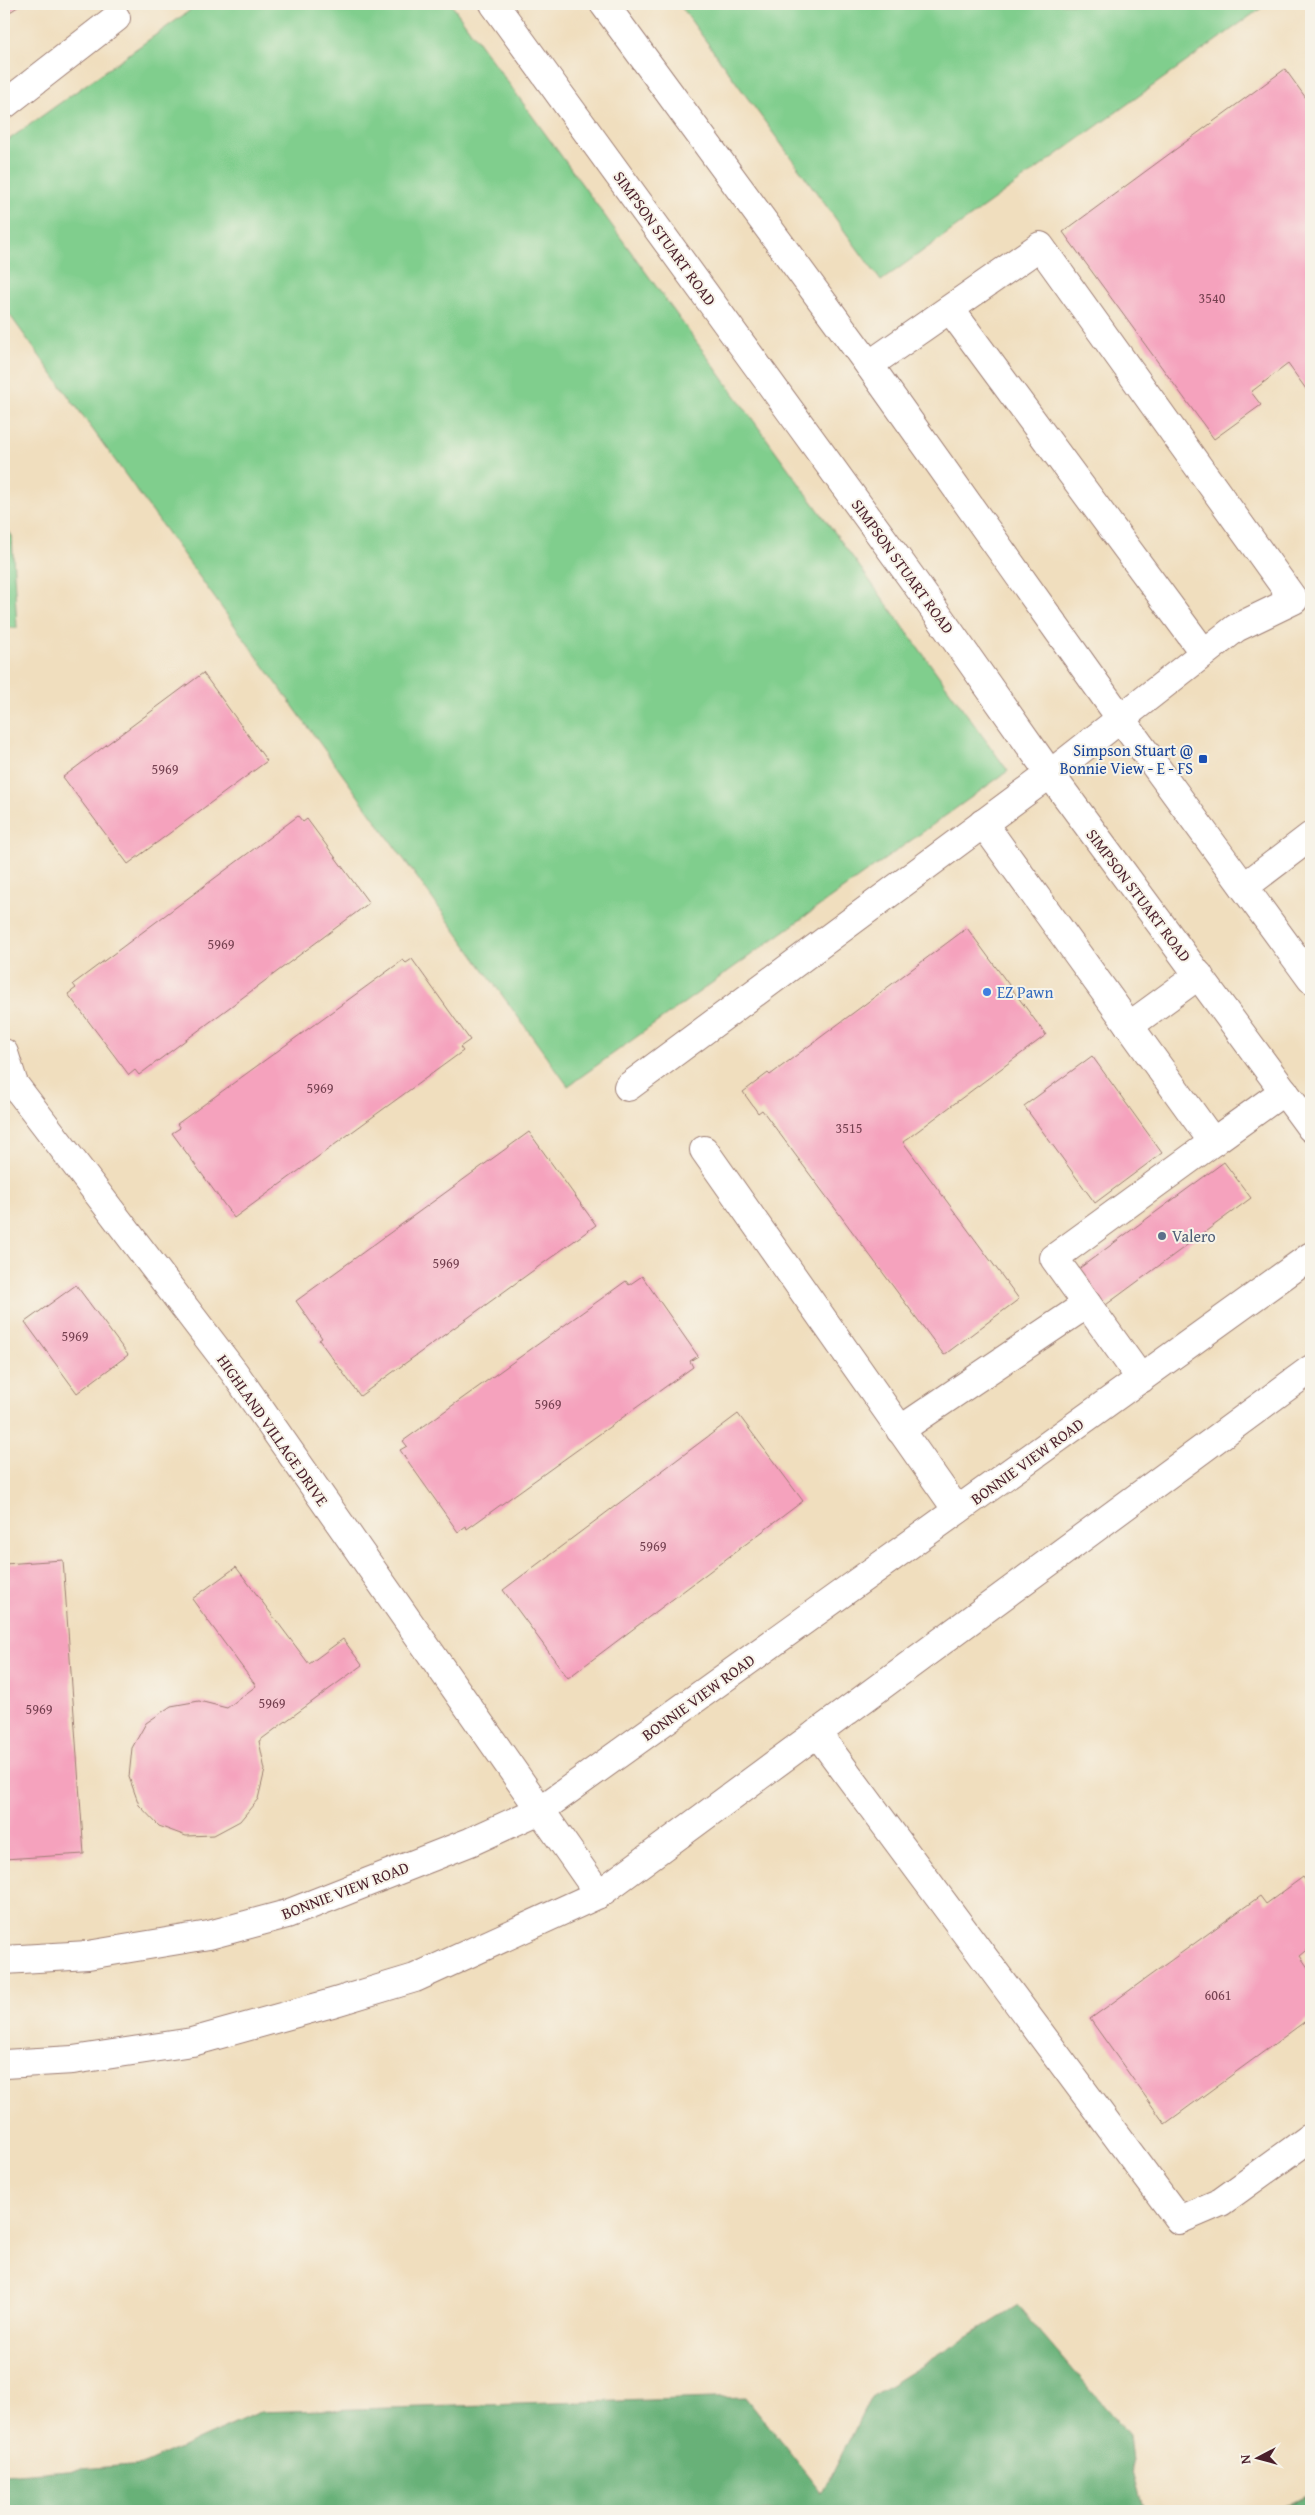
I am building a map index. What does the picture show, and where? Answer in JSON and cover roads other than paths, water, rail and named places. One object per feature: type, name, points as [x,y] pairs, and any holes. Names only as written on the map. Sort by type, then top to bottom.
[{"type":"main road","name":"SIMPSON STUART ROAD","points":[[494,4],[910,576],[1050,774],[1311,1128]]},
{"type":"main road","points":[[604,4],[870,365],[1121,719],[1311,979]]},
{"type":"main road","points":[[4,105],[116,18]]},
{"type":"main road","points":[[628,1087],[1050,774],[1236,628],[1303,599],[1040,246],[870,365]]},
{"type":"main road","points":[[950,309],[1204,653]]},
{"type":"main road","points":[[983,823],[1212,1142]]},
{"type":"main road","points":[[1244,887],[1311,836]]},
{"type":"main road","points":[[1129,1026],[1199,975]]},
{"type":"main road","name":"HIGHLAND VILLAGE DRIVE","points":[[4,1053],[14,1084],[234,1372],[542,1809],[599,1894]]},
{"type":"main road","points":[[1141,1379],[1054,1258],[1284,1091]]},
{"type":"main road","points":[[704,1150],[957,1510]]},
{"type":"main road","name":"BONNIE VIEW ROAD","points":[[4,1960],[97,1953],[209,1935],[287,1914],[470,1842],[542,1809],[1311,1256]]},
{"type":"main road","points":[[900,1430],[1086,1304]]},
{"type":"main road","points":[[4,2064],[73,2060],[192,2042],[342,2000],[415,1978],[599,1894],[1311,1369]]},
{"type":"main road","points":[[817,1733],[1178,2220],[1221,2202],[1311,2137]]},
{"type":"place","name":"Simpson Stuart @ Bonnie View - E - FS","points":[[1203,759]]},
{"type":"place","name":"EZ Pawn","points":[[987,992]]},
{"type":"place","name":"Valero","points":[[1162,1236]]}]
